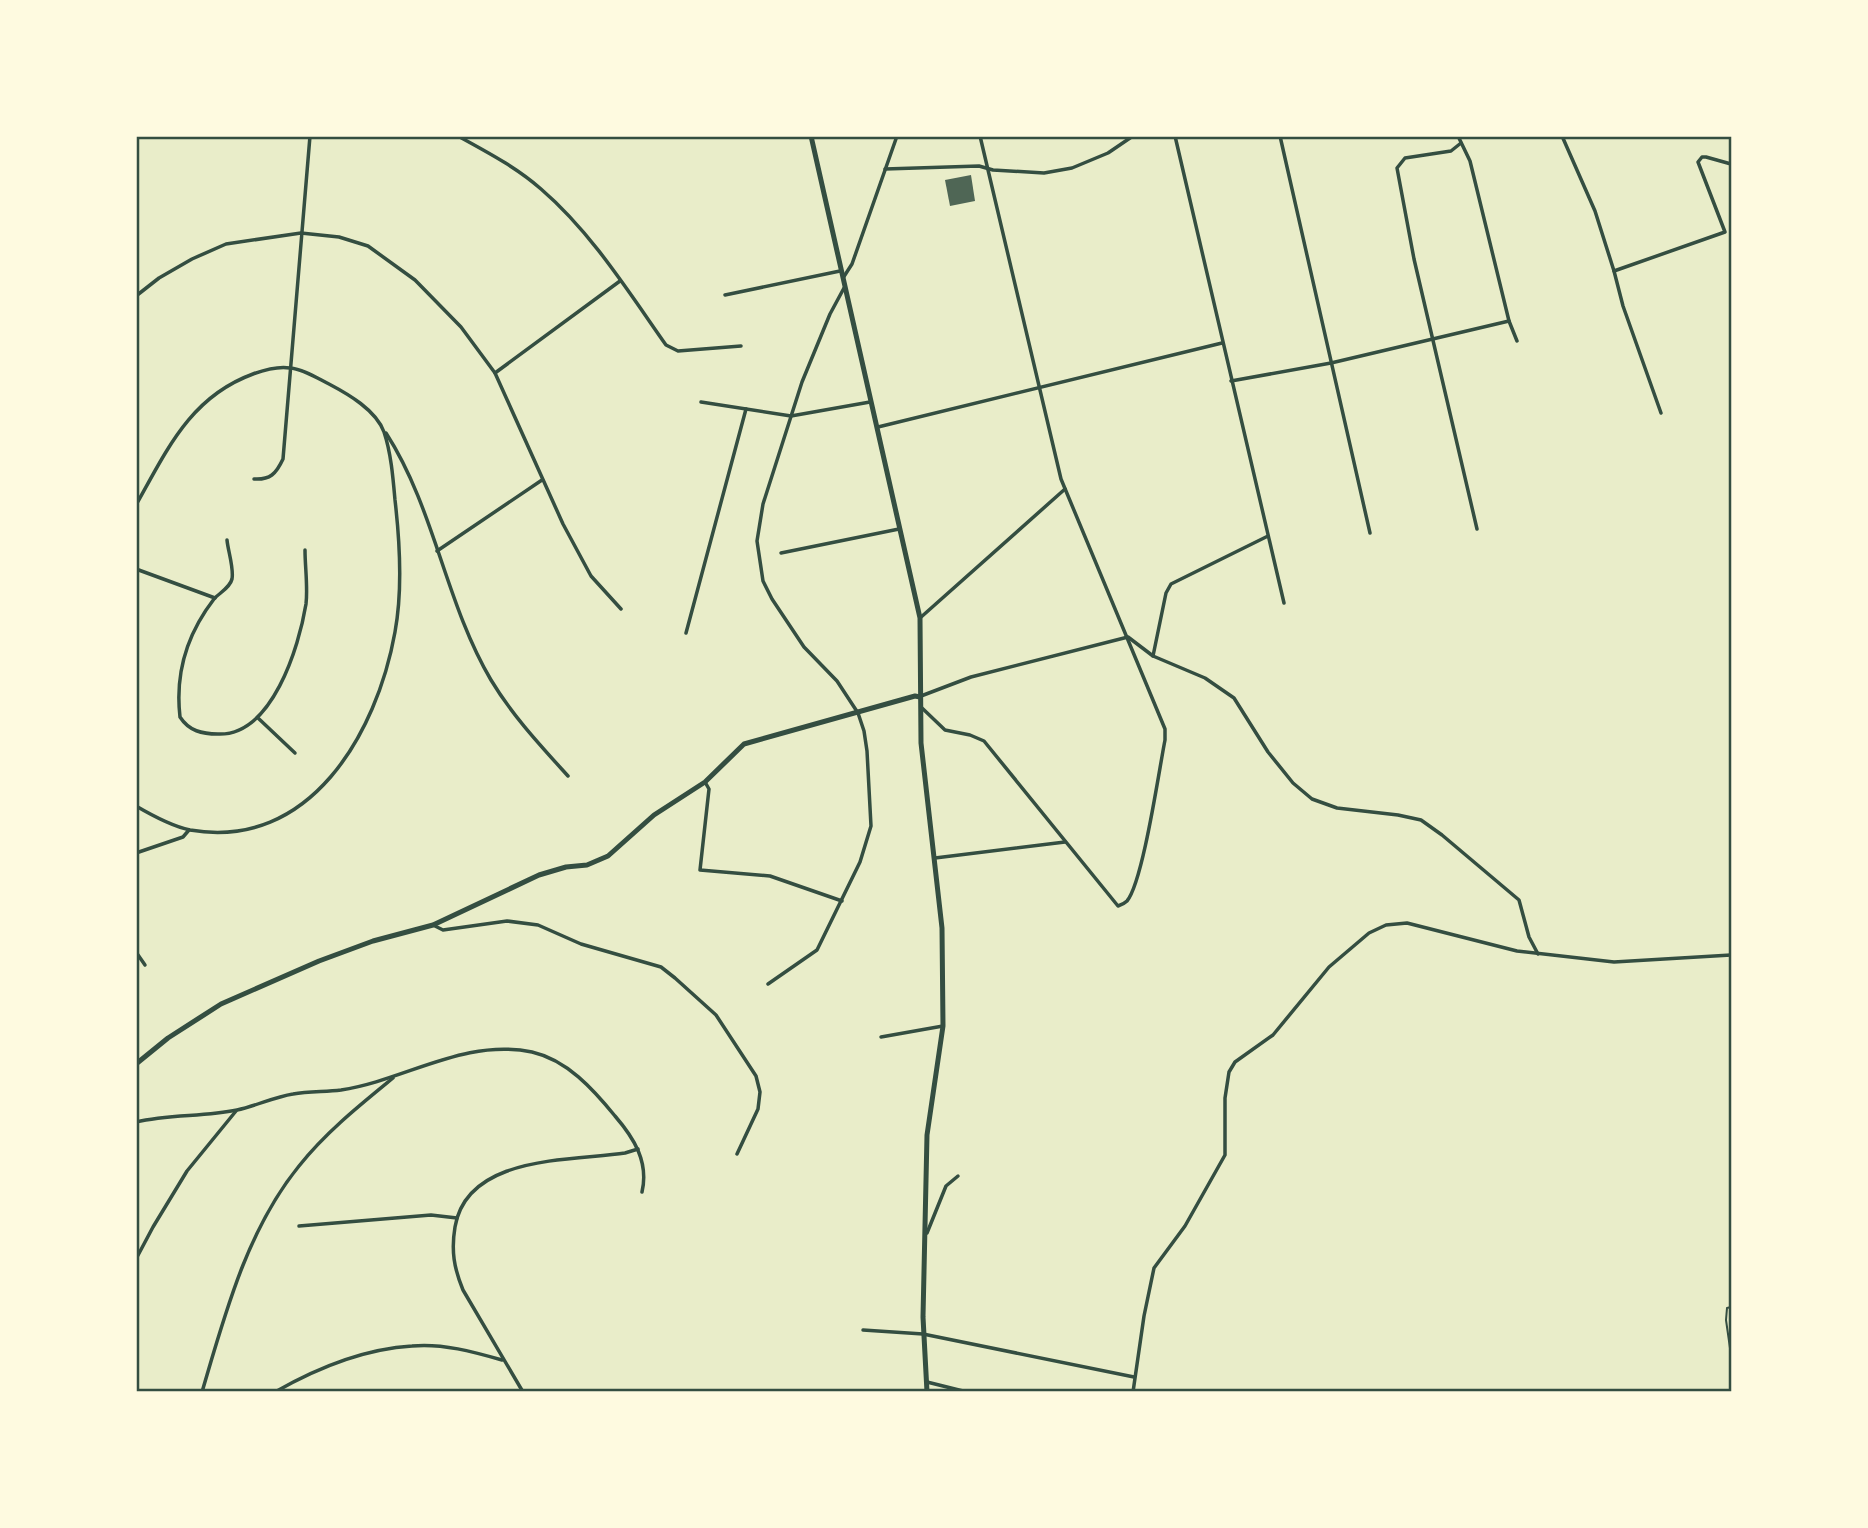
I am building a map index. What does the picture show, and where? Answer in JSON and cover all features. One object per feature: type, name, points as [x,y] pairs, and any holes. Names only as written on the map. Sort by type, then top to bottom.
[{"type":"street","points":[[254,480],[266,480],[276,472],[283,459],[310,136]]},
{"type":"street","points":[[811,136],[839,271],[920,618],[921,743],[942,928],[943,1026],[926,1135],[923,1334],[927,1391]]},
{"type":"street","points":[[842,279],[852,264],[897,136]]},
{"type":"street","points":[[920,707],[945,730],[984,741],[1118,906],[1127,902],[1136,880],[1165,729],[1065,489],[980,136]]},
{"type":"street","points":[[885,169],[987,167],[993,170],[1044,173],[1072,168],[1108,153],[1133,136]]},
{"type":"street","points":[[1175,136],[1284,603]]},
{"type":"street","points":[[1280,136],[1370,533]]},
{"type":"street","points":[[1458,136],[1470,161],[1509,321],[1517,341]]},
{"type":"street","points":[[1562,136],[1595,211],[1623,306],[1661,413]]},
{"type":"street","points":[[459,137],[508,164],[540,188],[574,221],[666,345],[678,351],[741,346]]},
{"type":"street","points":[[1461,143],[1451,151],[1405,158],[1396,168],[1477,529]]},
{"type":"street","points":[[1614,271],[1725,232],[1698,162],[1702,157],[1706,157],[1731,164]]},
{"type":"street","points":[[136,296],[192,258],[226,244],[301,233],[339,237],[368,246],[415,280],[461,327],[495,373],[542,480],[591,576],[621,609]]},
{"type":"street","points":[[725,295],[839,271]]},
{"type":"street","points":[[495,373],[620,281]]},
{"type":"street","points":[[768,984],[817,950],[842,901],[871,826],[867,751],[858,713],[837,681],[794,633],[763,581],[758,541],[762,504],[811,357],[844,288]]},
{"type":"street","points":[[1231,381],[1331,363],[1509,321]]},
{"type":"street","points":[[876,428],[1222,343]]},
{"type":"street","points":[[136,505],[174,436],[200,405],[237,380],[267,369],[289,368],[311,375],[346,393],[365,408],[383,429],[404,461],[467,628],[491,679],[524,727],[568,776]]},
{"type":"street","points":[[701,402],[791,416],[870,402]]},
{"type":"street","points":[[686,633],[747,409]]},
{"type":"street","points":[[136,806],[189,830],[231,832],[261,824],[299,807],[329,780],[365,724],[384,681],[398,608],[400,565],[396,506],[383,429]]},
{"type":"street","points":[[438,551],[542,480]]},
{"type":"street","points":[[920,618],[1065,489]]},
{"type":"street","points":[[781,553],[899,529]]},
{"type":"street","points":[[1153,656],[1171,584],[1268,536]]},
{"type":"street","points":[[227,540],[232,579],[227,588],[215,598],[187,643],[179,683],[180,717],[191,729],[218,734],[233,732],[258,718],[281,685],[306,603],[305,550]]},
{"type":"street","points":[[136,569],[215,598]]},
{"type":"street","points":[[1128,637],[1153,656],[1205,678],[1234,698],[1268,752],[1293,783],[1312,799],[1337,808],[1421,820],[1442,835],[1519,900],[1529,937],[1538,954]]},
{"type":"street","points":[[136,1064],[168,1038],[221,1004],[362,945],[433,925],[539,875],[566,867],[587,865],[608,856],[654,815],[705,782],[744,744],[915,696],[920,697],[971,677],[1128,637]]},
{"type":"street","points":[[258,718],[295,754]]},
{"type":"street","points":[[705,782],[709,789],[700,870],[770,876],[842,901]]},
{"type":"street","points":[[136,853],[183,837],[189,830]]},
{"type":"street","points":[[935,858],[1066,842]]},
{"type":"street","points":[[433,925],[443,930],[507,921],[538,925],[581,944],[643,961],[668,972],[716,1015],[756,1076],[760,1093],[758,1109],[737,1154]]},
{"type":"street","points":[[1133,1391],[1154,1268],[1185,1226],[1225,1155],[1228,1072],[1235,1062],[1273,1035],[1329,967],[1370,933],[1386,925],[1407,923],[1538,954],[1640,962],[1731,955]]},
{"type":"street","points":[[136,952],[145,965]]},
{"type":"street","points":[[881,1037],[943,1026]]},
{"type":"street","points":[[136,1122],[236,1111],[293,1094],[342,1090],[473,1051],[512,1050],[534,1053],[563,1065],[582,1080],[623,1125],[638,1149],[645,1170],[642,1192]]},
{"type":"street","points":[[202,1391],[241,1269],[288,1181],[326,1136],[394,1076]]},
{"type":"street","points":[[136,1259],[187,1171],[236,1111]]},
{"type":"street","points":[[523,1391],[463,1290],[457,1275],[453,1243],[457,1217],[474,1191],[508,1170],[638,1149]]},
{"type":"street","points":[[926,1235],[946,1186],[958,1176]]},
{"type":"street","points":[[299,1226],[431,1215],[457,1217]]},
{"type":"street","points":[[863,1330],[923,1334],[1134,1377]]},
{"type":"street","points":[[275,1391],[326,1366],[368,1353],[414,1345],[468,1350],[504,1361]]},
{"type":"street","points":[[925,1381],[967,1391]]},
{"type":"path","points":[[1731,1307],[1727,1308],[1726,1320],[1731,1355]]},
{"type":"building","points":[[971,175],[975,201],[950,206],[945,180]]}]
